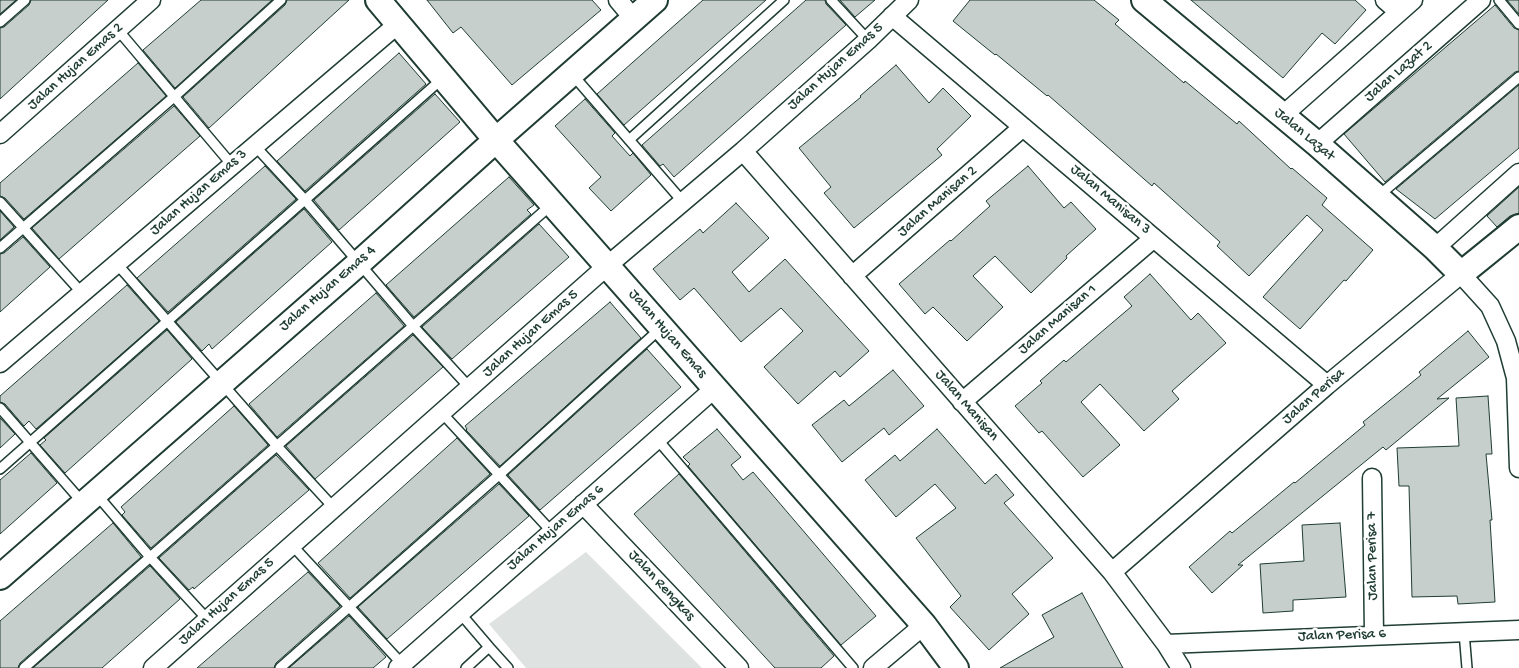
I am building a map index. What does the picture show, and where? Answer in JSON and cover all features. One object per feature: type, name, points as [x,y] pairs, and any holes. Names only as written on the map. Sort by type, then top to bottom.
[{"type":"street","name":"Jalan Hujan Emas","points":[[378,0],[496,140],[924,625],[956,668]]},
{"type":"street","points":[[618,0],[634,19]]},
{"type":"street","name":"Jalan Hujan Emas 4","points":[[0,576],[222,383],[655,0]]},
{"type":"street","name":"Jalan Hujan Emas 5","points":[[153,668],[607,266],[743,151],[868,40],[909,0]]},
{"type":"street","name":"Jalan Lazat","points":[[1144,0],[1317,144],[1436,248],[1461,274]]},
{"type":"street","points":[[1385,0],[1399,12]]},
{"type":"street","points":[[1282,116],[1414,0]]},
{"type":"street","name":"Jalan Lazat 2","points":[[1317,144],[1482,0]]},
{"type":"street","name":"Jalan Hujan Emas 2","points":[[0,134],[118,30],[142,5]]},
{"type":"street","name":"Jalan Manisan 3","points":[[892,16],[1327,385]]},
{"type":"street","name":"Jalan Hujan Emas 3","points":[[0,363],[398,24]]},
{"type":"street","name":"Jalan Manisan 2","points":[[852,276],[1023,127]]},
{"type":"street","name":"Jalan Manisan","points":[[743,151],[1112,572],[1166,644],[1181,668]]},
{"type":"street","points":[[1436,248],[1519,174]]},
{"type":"street","name":"Jalan Perisa","points":[[1112,572],[1327,385],[1519,227]]},
{"type":"street","name":"Jalan Manisan 1","points":[[962,402],[1154,238]]},
{"type":"street","points":[[1461,274],[1490,306],[1506,341],[1516,378],[1519,468]]},
{"type":"street","name":"Jalan Hujan Emas 6","points":[[400,666],[715,388]]},
{"type":"street","name":"Jalan Perisa 7","points":[[1372,478],[1374,635]]},
{"type":"street","name":"Jalan Rengkas","points":[[583,504],[738,668]]},
{"type":"street","points":[[873,668],[924,625]]},
{"type":"street","name":"Jalan Perisa 6","points":[[1166,644],[1519,630]]},
{"type":"lane","points":[[0,22],[25,0]]},
{"type":"lane","points":[[0,248],[281,0]]},
{"type":"lane","points":[[629,140],[784,0]]},
{"type":"lane","points":[[831,0],[868,40]]},
{"type":"lane","points":[[1500,0],[1519,24]]},
{"type":"lane","points":[[118,30],[232,165]]},
{"type":"lane","points":[[572,74],[683,202]]},
{"type":"lane","points":[[1377,197],[1519,76]]},
{"type":"lane","points":[[0,469],[444,78]]},
{"type":"lane","points":[[255,146],[305,200],[413,326],[470,388]]},
{"type":"lane","points":[[0,202],[82,294]]},
{"type":"lane","points":[[24,668],[552,204]]},
{"type":"lane","points":[[117,264],[334,508]]},
{"type":"lane","points":[[280,668],[500,474],[661,327]]},
{"type":"lane","points":[[0,408],[30,442],[150,557],[208,620]]},
{"type":"lane","points":[[442,413],[552,532]]},
{"type":"lane","points":[[657,439],[853,668]]},
{"type":"lane","points":[[291,544],[400,666]]},
{"type":"lane","points":[[460,613],[508,668]]},
{"type":"lane","points":[[1464,632],[1467,668]]},
{"type":"lane","points":[[466,668],[489,647]]},
{"type":"shaded area","points":[[586,552],[702,668],[526,668],[489,624]]},
{"type":"building","points":[[0,0],[16,0],[0,14]]},
{"type":"building","points":[[31,0],[108,0],[0,99],[0,28],[4,27],[29,5]]},
{"type":"building","points":[[201,0],[272,0],[175,88],[143,50]]},
{"type":"building","points":[[287,0],[349,0],[209,128],[183,97],[285,5]]},
{"type":"building","points":[[427,0],[592,0],[601,10],[512,85],[461,27],[453,33]]},
{"type":"building","points":[[703,0],[766,0],[624,125],[597,94]]},
{"type":"building","points":[[806,0],[825,0],[826,4],[846,25],[674,177],[663,164],[660,166],[642,145]]},
{"type":"building","points":[[840,0],[875,0],[855,17]]},
{"type":"building","points":[[970,0],[1094,0],[1119,20],[1115,24],[1184,83],[1185,81],[1237,124],[1239,121],[1291,169],[1327,198],[1322,205],[1373,250],[1300,329],[1263,297],[1323,230],[1307,215],[1249,276],[1217,246],[1220,242],[1154,183],[1152,186],[1048,95],[953,21]]},
{"type":"building","points":[[1191,0],[1355,0],[1366,10],[1335,44],[1322,33],[1283,78]]},
{"type":"building","points":[[1507,0],[1519,0],[1519,14]]},
{"type":"building","points":[[1495,5],[1514,28],[1519,30],[1519,71],[1515,72],[1385,182],[1344,134]]},
{"type":"building","points":[[399,53],[426,84],[305,191],[277,161]]},
{"type":"building","points":[[138,63],[166,96],[24,219],[5,198],[0,196],[0,183]]},
{"type":"building","points":[[896,65],[929,103],[943,88],[971,116],[937,149],[942,155],[854,228],[824,193],[831,187],[799,148],[861,97]]},
{"type":"building","points":[[1519,85],[1519,148],[1435,219],[1396,189]]},
{"type":"building","points":[[435,94],[460,122],[339,230],[314,200]]},
{"type":"building","points":[[585,99],[615,133],[612,136],[630,156],[633,153],[651,175],[611,211],[589,188],[601,177],[555,126]]},
{"type":"building","points":[[174,106],[200,136],[59,259],[32,228]]},
{"type":"building","points":[[265,166],[296,199],[168,312],[137,278]]},
{"type":"building","points":[[1028,166],[1064,208],[1071,202],[1096,229],[1066,256],[1067,258],[1031,293],[995,256],[973,276],[1003,307],[967,341],[933,307],[925,314],[899,284],[990,206],[986,201]]},
{"type":"building","points":[[509,177],[534,205],[527,210],[531,214],[414,317],[386,285]]},
{"type":"building","points":[[1519,187],[1519,213],[1510,216],[1497,227],[1487,216]]},
{"type":"building","points":[[736,203],[769,238],[732,272],[749,292],[785,259],[869,351],[840,377],[835,371],[798,404],[764,367],[803,331],[781,308],[741,342],[694,288],[680,300],[653,269],[700,229],[703,233]]},
{"type":"building","points":[[304,209],[332,242],[212,349],[209,344],[202,351],[176,322]]},
{"type":"building","points":[[0,211],[14,227],[0,240]]},
{"type":"building","points":[[539,224],[569,257],[452,359],[422,327]]},
{"type":"building","points":[[23,237],[50,267],[0,312],[0,254],[4,253]]},
{"type":"building","points":[[1150,274],[1191,320],[1198,313],[1226,343],[1172,391],[1179,399],[1144,431],[1100,384],[1081,402],[1120,445],[1083,477],[1042,431],[1039,433],[1015,406],[1042,383],[1040,381],[1064,360],[1066,362],[1132,306],[1124,297]]},
{"type":"building","points":[[127,285],[159,321],[36,429],[29,421],[24,426],[5,404],[0,402],[0,396]]},
{"type":"building","points":[[376,293],[404,326],[277,437],[249,404]]},
{"type":"building","points":[[610,302],[641,338],[500,466],[466,430],[465,426]]},
{"type":"building","points":[[167,330],[192,359],[65,473],[40,445],[46,440],[44,438]]},
{"type":"building","points":[[1468,331],[1489,357],[1437,399],[1449,398],[1386,450],[1383,447],[1238,565],[1243,565],[1212,593],[1189,567],[1230,531],[1232,533],[1365,425],[1363,422],[1421,375],[1419,372]]},
{"type":"building","points":[[413,335],[443,367],[315,479],[286,446]]},
{"type":"building","points":[[647,349],[681,387],[540,510],[508,475]]},
{"type":"building","points":[[893,370],[924,406],[889,435],[884,428],[842,462],[812,425],[844,400],[849,406]]},
{"type":"building","points":[[1488,396],[1492,454],[1486,454],[1492,520],[1490,520],[1495,602],[1458,604],[1457,596],[1412,597],[1409,486],[1399,486],[1397,448],[1459,446],[1456,398]]},
{"type":"building","points":[[234,406],[268,445],[151,548],[122,515],[125,512],[121,507]]},
{"type":"building","points":[[0,418],[15,434],[0,448]]},
{"type":"building","points":[[717,429],[741,457],[731,465],[743,480],[753,472],[876,616],[841,645],[688,466],[690,464],[683,457]]},
{"type":"building","points":[[937,429],[985,484],[996,474],[1014,495],[1004,503],[1053,558],[1012,594],[1029,614],[989,650],[950,607],[961,596],[916,538],[956,508],[935,484],[896,517],[865,480],[895,455],[900,461]]},
{"type":"building","points":[[457,438],[490,474],[350,598],[318,563]]},
{"type":"building","points":[[31,453],[57,483],[0,534],[0,480]]},
{"type":"building","points":[[276,455],[309,490],[194,589],[193,587],[189,590],[159,558]]},
{"type":"building","points":[[679,474],[834,656],[821,668],[775,668],[634,514]]},
{"type":"building","points":[[499,484],[529,516],[387,639],[358,607]]},
{"type":"building","points":[[113,523],[141,557],[20,663],[18,668],[0,668],[0,621]]},
{"type":"building","points":[[1340,523],[1346,597],[1293,600],[1293,611],[1263,613],[1260,564],[1304,561],[1302,525]]},
{"type":"building","points":[[150,566],[180,599],[102,668],[33,668]]},
{"type":"building","points":[[308,572],[340,606],[276,663],[274,668],[197,668]]},
{"type":"building","points":[[1082,593],[1123,668],[1000,668],[1054,637],[1042,615]]},
{"type":"building","points":[[349,616],[386,657],[373,668],[289,668]]}]
